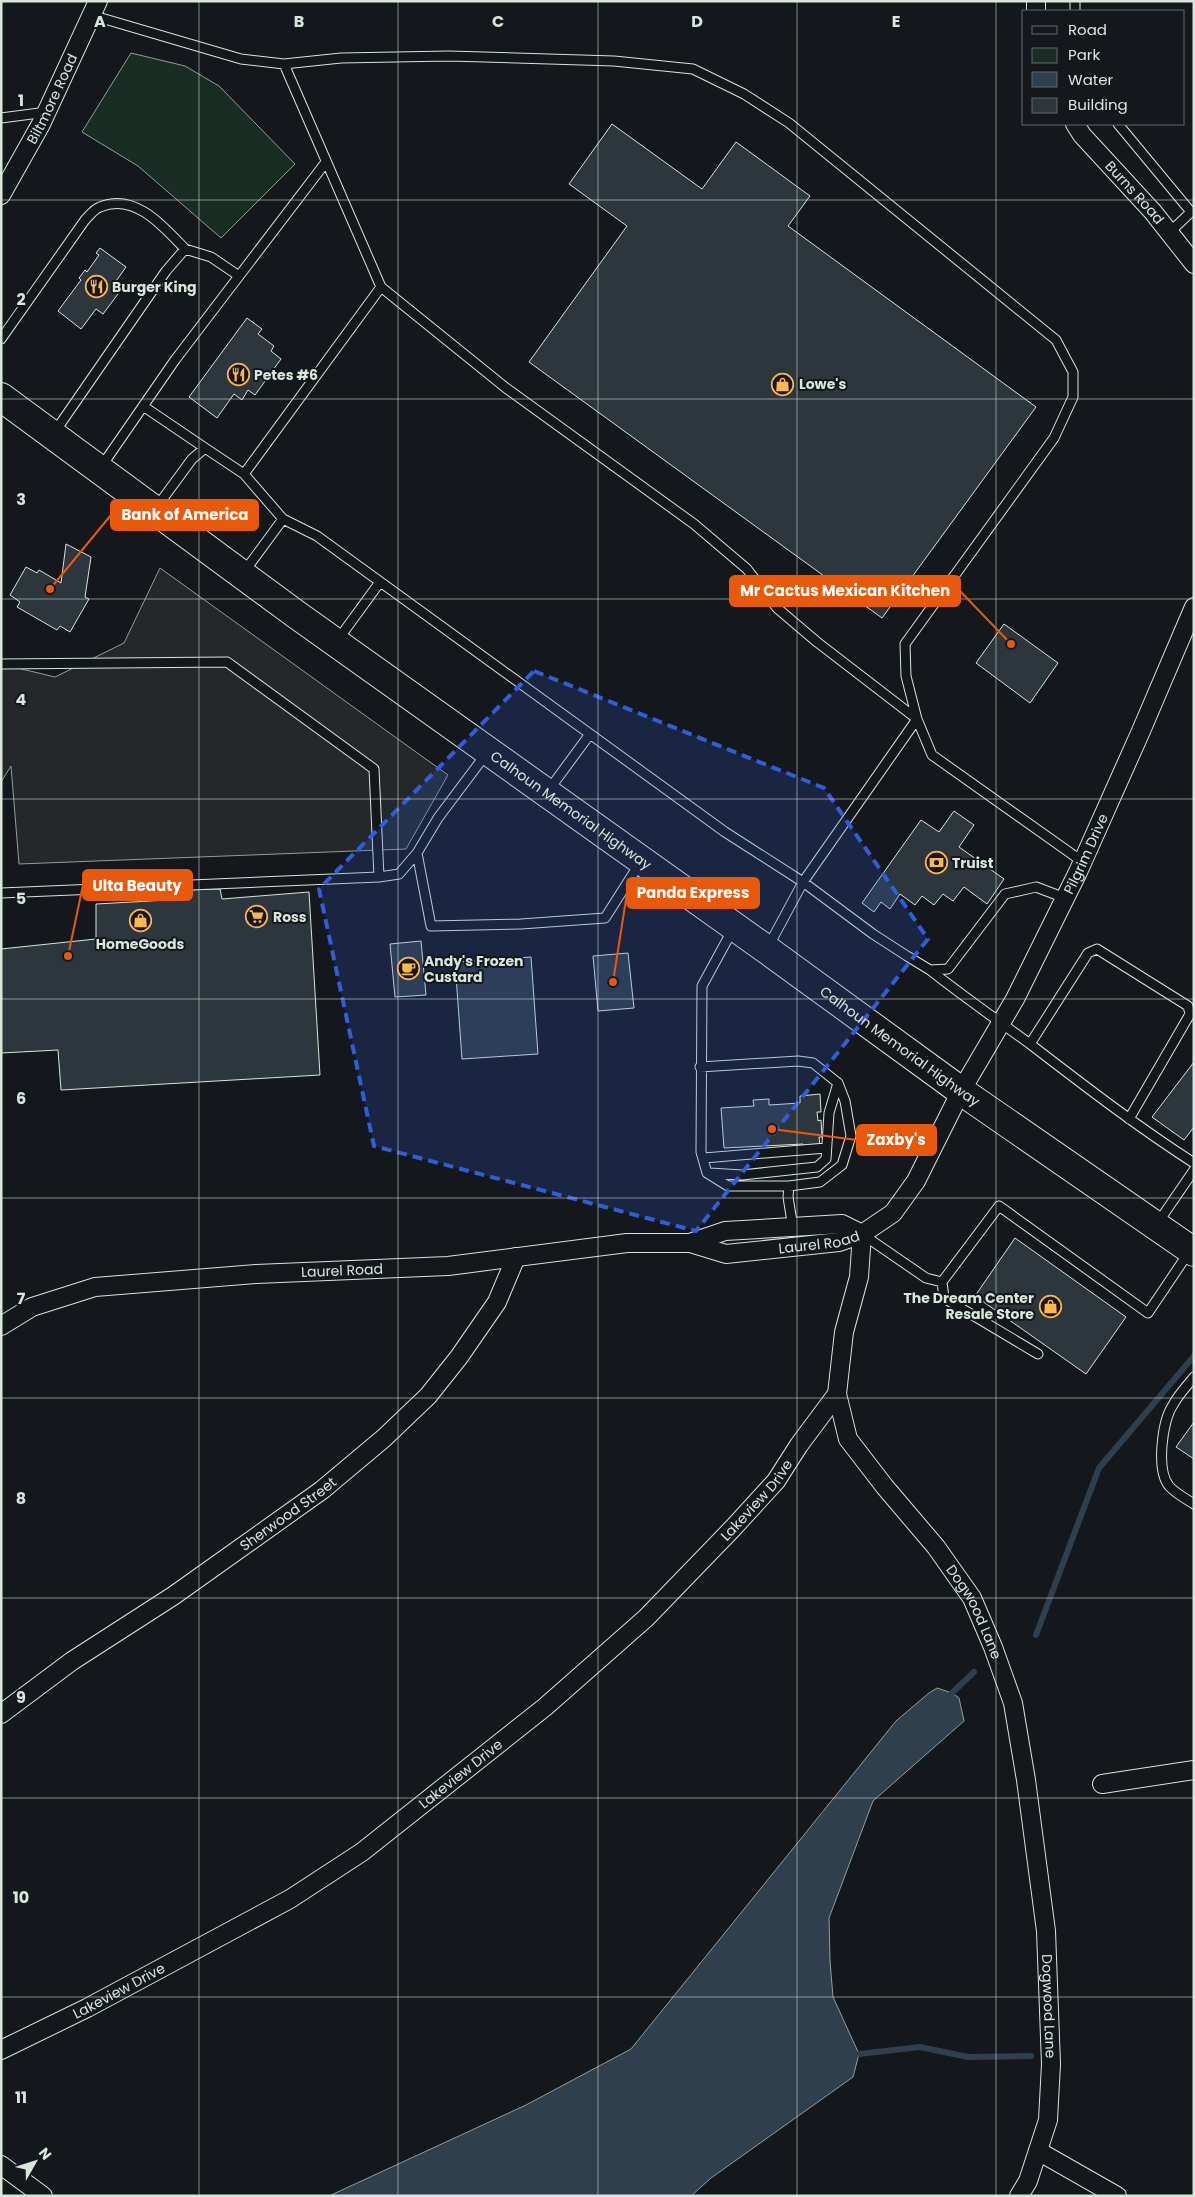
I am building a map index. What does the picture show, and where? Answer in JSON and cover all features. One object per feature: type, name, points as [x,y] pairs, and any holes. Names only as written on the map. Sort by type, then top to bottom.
[{"type":"highway","name":"Calhoun Memorial Highway","points":[[1,397],[336,643],[766,949],[961,1091],[1192,1251]]},
{"type":"street","name":"Biltmore Road","points":[[1,194],[47,112],[94,8]]},
{"type":"street","name":"Burns Road","points":[[1076,125],[1082,135],[1170,232],[1194,264]]},
{"type":"street","name":"Pilgrim Drive","points":[[961,1091],[1001,1023],[1065,898],[1145,723],[1194,606]]},
{"type":"street","points":[[862,1234],[893,1213],[916,1181],[961,1091]]},
{"type":"street","name":"Laurel Road","points":[[690,1243],[725,1231],[842,1224],[862,1234]]},
{"type":"street","name":"Laurel Road","points":[[1,1326],[32,1307],[95,1287],[256,1274],[448,1266],[626,1243],[690,1243],[726,1254],[839,1242],[862,1234]]},
{"type":"street","name":"Dogwood Lane","points":[[862,1234],[859,1277],[844,1332],[837,1394],[848,1439],[885,1487],[936,1547],[972,1598],[994,1647],[1013,1703],[1026,1780],[1046,1931],[1051,2064],[1048,2120],[1028,2181],[1019,2196]]},
{"type":"street","name":"Sherwood Street","points":[[1,1714],[72,1661],[173,1596],[322,1490],[384,1438],[428,1396],[459,1357],[497,1302],[516,1257]]},
{"type":"street","name":"Lakeview Drive","points":[[1,2050],[87,2008],[290,1898],[370,1846],[545,1707],[646,1618],[734,1528],[776,1481],[799,1445],[837,1394]]},
{"type":"street","points":[[1102,1784],[1194,1770]]},
{"type":"street","points":[[1038,2151],[1116,2196]]},
{"type":"street","points":[[1,2165],[43,2196]]},
{"type":"lane","points":[[94,8],[241,59],[284,64],[341,58],[449,56],[614,61],[693,69],[744,94],[789,123],[1056,340],[1073,372],[1073,397],[1054,438],[905,644],[906,676],[917,719],[932,755],[1082,862]]},
{"type":"lane","points":[[284,64],[381,287],[506,388],[694,524],[747,569],[777,608],[817,642],[917,719]]},
{"type":"lane","points":[[1,118],[47,112]]},
{"type":"lane","points":[[1119,125],[1191,212],[1170,232]]},
{"type":"lane","points":[[99,470],[239,276],[326,162]]},
{"type":"lane","points":[[1,339],[85,220],[99,207],[116,204],[136,206],[161,223],[185,249],[212,257],[239,276]]},
{"type":"lane","points":[[53,436],[166,271],[185,249]]},
{"type":"lane","points":[[244,474],[381,287]]},
{"type":"lane","points":[[144,406],[244,474],[283,519],[317,536],[726,832],[804,882],[873,934],[930,970],[1150,1135],[1194,1163]]},
{"type":"lane","points":[[154,510],[192,459],[204,448]]},
{"type":"lane","points":[[242,575],[283,519]]},
{"type":"lane","points":[[336,643],[380,582]]},
{"type":"lane","points":[[1,664],[227,662],[374,769],[379,877]]},
{"type":"lane","points":[[766,949],[804,882],[917,719]]},
{"type":"lane","points":[[547,793],[590,734]]},
{"type":"lane","points":[[1,892],[379,877],[399,874],[488,751]]},
{"type":"lane","points":[[416,853],[431,926],[521,924],[605,918],[642,861]]},
{"type":"lane","points":[[930,970],[948,969],[1005,894],[1036,887],[1065,898]]},
{"type":"lane","points":[[700,1067],[798,1061],[813,1063],[838,1083],[845,1101],[851,1136],[842,1165],[820,1182],[789,1186],[728,1186],[707,1172],[701,1152],[700,1067],[702,986],[735,927]]},
{"type":"lane","points":[[1030,1044],[1088,952],[1097,949],[1188,1006],[1190,1014],[1129,1119]]},
{"type":"lane","points":[[707,1172],[742,1175],[818,1167],[826,1159],[830,1113],[838,1083]]},
{"type":"lane","points":[[704,1158],[826,1148]]},
{"type":"lane","points":[[1155,1226],[1194,1170]]},
{"type":"lane","points":[[789,1186],[788,1197],[793,1228]]},
{"type":"lane","points":[[1038,1354],[944,1298],[942,1282],[999,1206],[1148,1312],[1192,1251]]},
{"type":"lane","points":[[862,1234],[926,1278],[942,1282]]},
{"type":"lane","points":[[1194,1377],[1172,1405],[1164,1424],[1163,1458],[1164,1475],[1170,1487],[1194,1504]]},
{"type":"highlighted area","points":[[534,671],[824,788],[928,939],[696,1231],[374,1146],[319,889]]},
{"type":"green space","points":[[131,53],[185,66],[219,86],[295,164],[221,238],[138,166],[82,132]]},
{"type":"shaded area","points":[[160,568],[448,775],[406,849],[19,864],[11,766],[1,782],[1,664],[55,677],[124,643]]},
{"type":"water","points":[[937,1688],[952,1693],[959,1698],[964,1721],[873,1801],[829,1918],[833,1997],[859,2054],[853,2077],[711,2178],[691,2196],[329,2196],[526,2105],[631,2049],[896,1721]]},
{"type":"building","name":"Lowe's","points":[[612,124],[702,189],[736,142],[810,196],[788,226],[1036,407],[882,618],[529,362],[627,226],[569,184]]},
{"type":"building","name":"Burger King","points":[[100,248],[126,267],[114,284],[121,290],[103,314],[96,309],[81,329],[58,311],[81,280],[79,278],[85,270],[87,272],[99,255],[96,253]]},
{"type":"building","name":"Petes #6","points":[[247,318],[262,329],[258,334],[274,346],[271,351],[281,359],[255,395],[248,390],[242,400],[234,394],[217,418],[189,397]]},
{"type":"building","points":[[66,544],[91,557],[85,597],[89,599],[70,632],[60,626],[57,630],[17,607],[20,602],[10,595],[26,567],[37,573],[39,570],[61,583]]},
{"type":"building","points":[[1004,624],[1058,663],[1030,703],[976,663]]},
{"type":"building","name":"Truist","points":[[954,811],[974,825],[959,847],[1004,879],[987,904],[964,887],[953,901],[943,894],[934,905],[922,896],[915,905],[900,894],[890,909],[881,902],[874,912],[862,903],[921,820],[939,832]]},
{"type":"building","points":[[220,889],[222,899],[309,892],[320,1075],[61,1090],[58,1050],[1,1053],[1,949],[96,939],[96,904],[186,899],[184,890]]},
{"type":"building","name":"Andy's Frozen Custard","points":[[421,941],[426,995],[395,997],[390,944]]},
{"type":"building","points":[[628,953],[634,1008],[598,1011],[593,956]]},
{"type":"building","points":[[531,957],[538,1054],[462,1059],[455,962]]},
{"type":"building","points":[[1194,1062],[1194,1127],[1184,1140],[1152,1117]]},
{"type":"building","points":[[820,1094],[821,1112],[817,1112],[818,1121],[821,1120],[822,1137],[819,1137],[820,1146],[803,1147],[803,1144],[724,1148],[721,1108],[754,1106],[753,1100],[769,1099],[769,1105],[800,1103],[800,1096]]},
{"type":"building","name":"The Dream Center Resale Store","points":[[1015,1238],[1126,1317],[1086,1374],[975,1296]]},
{"type":"building","points":[[1194,1422],[1194,1459],[1176,1447]]},
{"type":"waterway","points":[[1036,1635],[1099,1468],[1194,1356]]},
{"type":"waterway","points":[[952,1693],[974,1672]]},
{"type":"waterway","points":[[859,2054],[920,2047],[968,2057],[1031,2056]]},
{"type":"place","name":"Burger King","points":[[96,287]]},
{"type":"place","name":"Petes #6","points":[[238,375]]},
{"type":"place","name":"Lowe's","points":[[783,384]]},
{"type":"place","name":"Bank of America","points":[[50,589]]},
{"type":"place","name":"Mr Cactus Mexican Kitchen","points":[[1011,644]]},
{"type":"place","name":"Truist","points":[[936,863]]},
{"type":"place","name":"Ross","points":[[257,917]]},
{"type":"place","name":"HomeGoods","points":[[140,921]]},
{"type":"place","name":"Ulta Beauty","points":[[68,956]]},
{"type":"place","name":"Andy's Frozen Custard","points":[[408,969]]},
{"type":"place","name":"Panda Express","points":[[613,982]]},
{"type":"place","name":"Zaxby's","points":[[772,1129]]},
{"type":"place","name":"The Dream Center Resale Store","points":[[1050,1306]]}]
